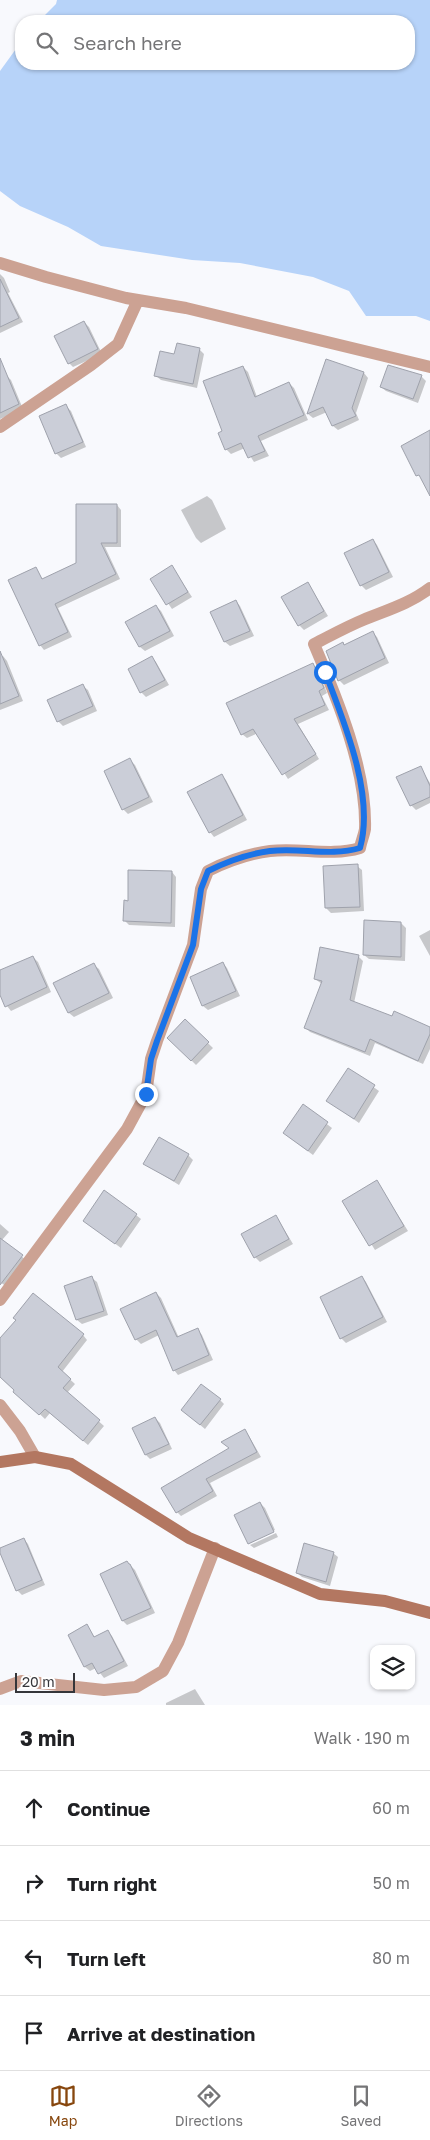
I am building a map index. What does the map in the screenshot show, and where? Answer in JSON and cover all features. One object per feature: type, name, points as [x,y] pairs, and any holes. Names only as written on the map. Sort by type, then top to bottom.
[{"type":"main road","points":[[0,1462],[35,1456],[71,1464],[189,1538],[320,1594],[385,1601],[430,1613]]},
{"type":"street","points":[[0,263],[46,277],[138,300],[186,308],[430,367]]},
{"type":"street","points":[[0,427],[91,365],[118,344],[138,300]]},
{"type":"street","points":[[0,1300],[139,1109],[146,1094],[151,1059],[193,945],[201,889],[208,871],[236,857],[272,851],[345,852],[360,848],[365,830],[362,795],[351,741],[314,644],[364,620],[400,606],[418,597],[430,588]]},
{"type":"street","points":[[0,1405],[20,1431],[35,1456]]},
{"type":"street","points":[[0,1689],[20,1681],[104,1690],[136,1687],[162,1671],[178,1643],[215,1548]]},
{"type":"water","points":[[57,0],[430,0],[430,321],[416,316],[366,316],[349,291],[313,277],[240,263],[192,260],[101,246],[68,227],[20,206],[0,191],[0,71],[15,50],[15,70],[415,70],[415,15],[45,15],[56,4]]},
{"type":"building","points":[[0,279],[19,318],[0,327]]},
{"type":"building","points":[[84,321],[98,349],[68,364],[54,336]]},
{"type":"building","points":[[177,343],[200,348],[193,384],[154,376],[160,351],[174,354]]},
{"type":"building","points":[[0,358],[19,404],[0,413]]},
{"type":"building","points":[[326,359],[364,372],[352,408],[356,416],[332,426],[323,407],[307,414]]},
{"type":"building","points":[[388,365],[422,375],[413,399],[380,387]]},
{"type":"building","points":[[243,366],[255,397],[289,382],[304,415],[258,436],[265,451],[248,458],[241,443],[225,450],[218,433],[222,431],[203,381]]},
{"type":"building","points":[[66,404],[83,442],[55,454],[39,416]]},
{"type":"building","points":[[430,430],[430,496],[419,475],[416,476],[401,446]]},
{"type":"building","points":[[76,504],[117,504],[117,543],[101,543],[116,574],[55,604],[68,632],[39,646],[8,580],[36,567],[42,579],[76,563]]},
{"type":"building","points":[[373,539],[389,572],[360,586],[344,553]]},
{"type":"building","points":[[172,565],[188,592],[166,605],[150,579]]},
{"type":"building","points":[[308,582],[324,611],[298,626],[281,597]]},
{"type":"building","points":[[236,600],[250,631],[224,642],[210,612]]},
{"type":"building","points":[[156,605],[170,631],[139,647],[125,622]]},
{"type":"building","points":[[373,631],[385,658],[338,681],[326,651],[343,642],[344,645]]},
{"type":"building","points":[[0,651],[19,696],[0,704]]},
{"type":"building","points":[[152,656],[165,680],[140,693],[128,669]]},
{"type":"building","points":[[313,663],[324,688],[319,691],[325,705],[294,719],[316,754],[282,775],[253,729],[241,735],[226,703]]},
{"type":"building","points":[[83,684],[93,706],[57,722],[47,700]]},
{"type":"building","points":[[130,758],[149,797],[122,810],[104,771]]},
{"type":"building","points":[[421,766],[430,786],[430,797],[410,806],[396,777]]},
{"type":"building","points":[[222,774],[243,815],[209,833],[187,792]]},
{"type":"building","points":[[358,864],[360,907],[325,908],[323,866]]},
{"type":"building","points":[[128,870],[172,871],[171,923],[123,921],[124,900],[128,901]]},
{"type":"building","points":[[364,920],[401,922],[401,957],[363,955]]},
{"type":"building","points":[[320,947],[359,955],[350,1000],[392,1016],[394,1011],[430,1027],[430,1034],[418,1061],[370,1039],[365,1052],[304,1028],[322,981],[314,979]]},
{"type":"building","points":[[33,956],[47,987],[5,1007],[0,995],[0,970]]},
{"type":"building","points":[[223,962],[236,991],[202,1006],[190,977]]},
{"type":"building","points":[[94,963],[109,993],[68,1013],[53,983]]},
{"type":"building","points":[[185,1019],[209,1042],[191,1061],[167,1038]]},
{"type":"building","points":[[348,1068],[375,1085],[354,1119],[326,1101]]},
{"type":"building","points":[[303,1104],[328,1122],[308,1151],[283,1133]]},
{"type":"building","points":[[159,1137],[189,1154],[174,1181],[143,1164]]},
{"type":"building","points":[[377,1180],[404,1226],[369,1246],[342,1201]]},
{"type":"building","points":[[104,1190],[137,1214],[115,1244],[83,1221]]},
{"type":"building","points":[[276,1215],[289,1239],[254,1258],[241,1234]]},
{"type":"building","points":[[0,1238],[23,1255],[0,1285]]},
{"type":"building","points":[[92,1276],[104,1311],[76,1320],[64,1286]]},
{"type":"building","points":[[362,1276],[383,1317],[340,1339],[320,1297]]},
{"type":"building","points":[[156,1292],[177,1337],[198,1328],[209,1355],[173,1371],[156,1330],[135,1340],[120,1309]]},
{"type":"building","points":[[33,1293],[84,1334],[58,1367],[71,1379],[63,1388],[100,1420],[83,1441],[45,1409],[39,1415],[13,1392],[14,1390],[0,1377],[0,1338],[16,1320],[13,1318]]},
{"type":"building","points":[[201,1384],[221,1399],[200,1425],[181,1410]]},
{"type":"building","points":[[155,1417],[169,1444],[145,1455],[132,1428]]},
{"type":"building","points":[[245,1429],[257,1452],[206,1479],[213,1491],[176,1513],[161,1488],[229,1448],[221,1442]]},
{"type":"building","points":[[260,1502],[274,1532],[248,1544],[234,1515]]},
{"type":"building","points":[[24,1538],[42,1580],[16,1591],[0,1553],[0,1548]]},
{"type":"building","points":[[304,1543],[334,1552],[326,1582],[296,1573]]},
{"type":"building","points":[[127,1561],[151,1608],[122,1621],[100,1574]]},
{"type":"building","points":[[87,1624],[94,1637],[108,1630],[124,1661],[98,1674],[92,1663],[84,1667],[68,1635]]},
{"type":"route","points":[[146,1094],[151,1059],[193,945],[201,889],[208,871],[236,857],[272,851],[345,852],[360,848],[365,830],[362,795],[351,741],[325,672]]}]
